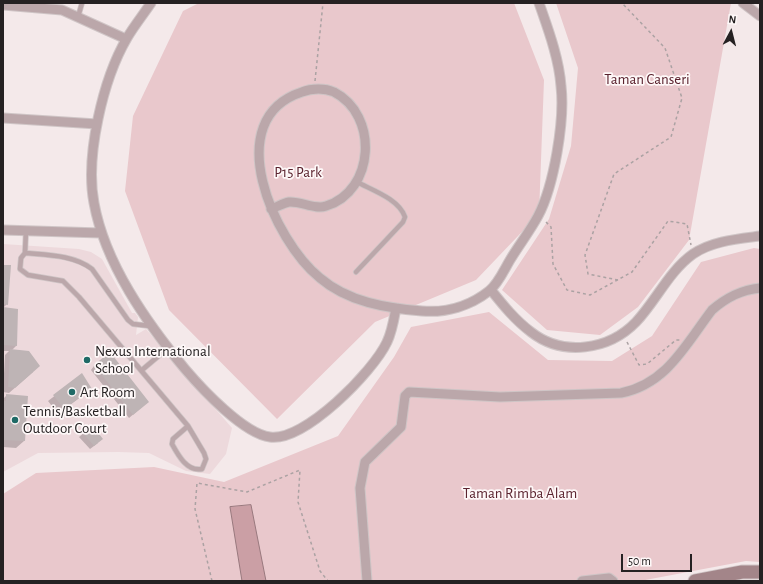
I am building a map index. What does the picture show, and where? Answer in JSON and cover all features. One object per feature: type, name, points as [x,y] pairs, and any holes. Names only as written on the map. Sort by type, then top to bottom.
[{"type":"street","points":[[150,3],[126,39],[108,86],[97,124],[92,162],[93,202],[101,233],[126,285],[168,348],[195,381],[235,418],[255,433],[280,438],[292,434],[304,427],[336,402],[362,377],[387,343],[396,308]]},
{"type":"street","points":[[271,210],[291,202],[324,207],[341,198],[357,182],[366,152],[366,140],[359,116],[343,97],[332,90],[314,90],[294,94],[282,101],[274,109],[266,124],[260,144],[260,176],[271,210],[295,252],[320,278],[350,298],[396,308],[424,312],[457,308],[491,290],[539,214],[553,171],[561,116],[561,85],[551,38],[539,3]]},
{"type":"street","points":[[742,3],[760,16]]},
{"type":"street","points":[[3,5],[62,10],[126,39]]},
{"type":"street","points":[[3,118],[97,124]]},
{"type":"street","points":[[3,230],[101,233]]},
{"type":"street","points":[[491,290],[512,316],[532,333],[561,346],[590,347],[623,334],[636,322],[682,264],[693,254],[708,246],[760,236]]},
{"type":"street","points":[[368,581],[360,488],[365,462],[401,427],[405,396],[409,392],[500,397],[621,393],[645,385],[662,374],[712,310],[721,302],[736,294],[760,288]]},
{"type":"street","points":[[695,581],[742,572],[760,572]]},
{"type":"street","points":[[582,581],[609,578],[613,581]]},
{"type":"lane","points":[[78,17],[82,3]]},
{"type":"lane","points":[[356,272],[403,222],[405,217],[403,210],[391,201],[357,182]]},
{"type":"lane","points":[[26,230],[25,253],[21,258],[20,269],[28,275],[63,281],[79,297],[188,426],[206,459],[202,469],[192,469],[188,466],[172,444],[173,439],[188,426]]},
{"type":"lane","points":[[25,253],[75,259],[84,262],[92,269],[128,320],[133,324],[152,326]]},
{"type":"lane","points":[[142,370],[168,348]]},
{"type":"path","points":[[314,90],[323,3]]},
{"type":"path","points":[[618,280],[588,274],[585,255],[603,203],[614,174],[671,138],[682,98],[665,48],[622,3]]},
{"type":"path","points":[[539,214],[551,227],[553,264],[567,290],[590,295],[632,272],[668,221],[687,224],[693,254]]},
{"type":"path","points":[[623,334],[639,365],[647,364],[676,340],[690,339]]},
{"type":"path","points":[[212,581],[195,509],[197,483],[247,492],[300,470],[298,502],[320,571],[328,581]]},
{"type":"shaded area","name":"Nexus International School","points":[[3,244],[79,249],[91,252],[102,259],[132,313],[135,313],[138,317],[136,335],[146,329],[232,428],[226,454],[210,474],[186,471],[149,453],[118,452],[38,453],[3,472]]},
{"type":"shaded area","points":[[251,505],[266,581],[242,581],[230,507]]},
{"type":"green space","name":"P15 Park","points":[[199,3],[514,3],[544,80],[539,214],[476,280],[375,322],[277,419],[169,310],[125,191],[133,116],[183,11]]},
{"type":"green space","name":"Taman Canseri","points":[[556,3],[731,3],[689,240],[638,307],[600,335],[547,330],[502,290],[549,219],[571,146],[578,68]]},
{"type":"green space","name":"Taman Rimba Alam","points":[[754,248],[760,249],[760,562],[746,561],[640,581],[3,581],[3,494],[36,473],[154,467],[224,482],[338,436],[394,357],[411,327],[489,312],[548,360],[612,361],[652,336],[701,262]]},
{"type":"building","points":[[3,265],[11,265],[8,305],[3,304]]},
{"type":"building","points":[[3,307],[18,309],[17,346],[3,345]]},
{"type":"building","points":[[10,349],[29,351],[40,366],[15,388],[8,387]]},
{"type":"building","points":[[110,352],[149,402],[133,415],[94,365]]},
{"type":"building","name":"Art Room","points":[[82,373],[92,389],[64,409],[53,395]]},
{"type":"building","name":"Tennis/Basketball Outdoor Court","points":[[6,394],[28,396],[25,441],[3,440],[3,401],[6,401]]},
{"type":"building","points":[[92,425],[103,439],[94,446],[82,432]]},
{"type":"place","name":"Nexus International School","points":[[87,360]]},
{"type":"place","name":"Art Room","points":[[72,392]]},
{"type":"place","name":"Tennis/Basketball Outdoor Court","points":[[15,420]]}]
